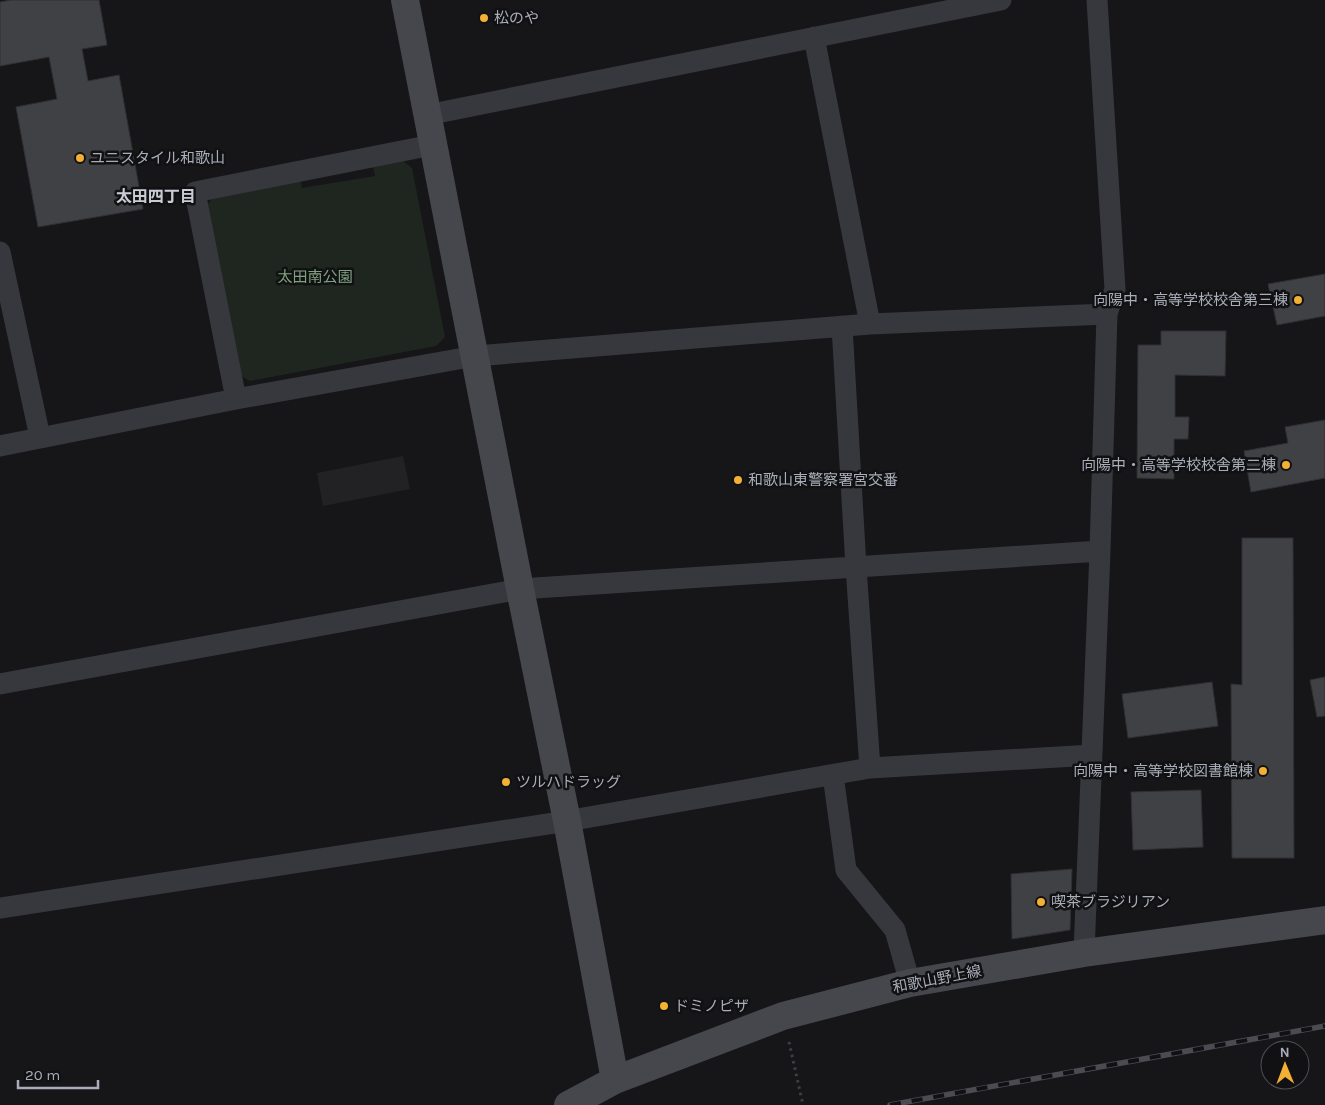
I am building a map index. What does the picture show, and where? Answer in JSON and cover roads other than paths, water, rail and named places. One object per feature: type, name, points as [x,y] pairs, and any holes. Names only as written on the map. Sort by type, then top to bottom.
[{"type":"street","points":[[405,0],[432,146],[568,821],[615,1080]]},
{"type":"street","points":[[427,115],[1001,0]]},
{"type":"street","points":[[1084,953],[1100,551],[1107,314],[1115,289],[1097,0]]},
{"type":"street","points":[[814,37],[870,324]]},
{"type":"street","points":[[236,400],[195,192],[432,146]]},
{"type":"street","points":[[0,252],[40,437]]},
{"type":"street","points":[[0,446],[475,356],[870,324],[1107,314]]},
{"type":"street","points":[[842,326],[870,768]]},
{"type":"street","points":[[0,684],[520,589],[1100,551]]},
{"type":"street","points":[[0,908],[568,821],[870,768],[1092,755]]},
{"type":"street","points":[[833,774],[846,870],[895,930],[910,983]]},
{"type":"street","name":"和歌山野上線","points":[[568,1105],[615,1080],[783,1016],[910,983],[1084,953],[1325,920]]},
{"type":"railway","points":[[890,1105],[1325,1026]]},
{"type":"place","name":"松のや","points":[[484,18]]},
{"type":"place","name":"ユニスタイル和歌山","points":[[80,158]]},
{"type":"place","name":"向陽中・高等学校校舎第三棟","points":[[1298,300]]},
{"type":"place","name":"向陽中・高等学校校舎第二棟","points":[[1286,465]]},
{"type":"place","name":"和歌山東警察署宮交番","points":[[738,480]]},
{"type":"place","name":"向陽中・高等学校図書館棟","points":[[1263,771]]},
{"type":"place","name":"ツルハドラッグ","points":[[506,782]]},
{"type":"place","name":"喫茶ブラジリアン","points":[[1041,902]]},
{"type":"place","name":"ドミノピザ","points":[[664,1006]]},
{"type":"district","name":"太田四丁目","points":[[156,196]]},
{"type":"park label","name":"太田南公園","points":[[315,277]]}]
